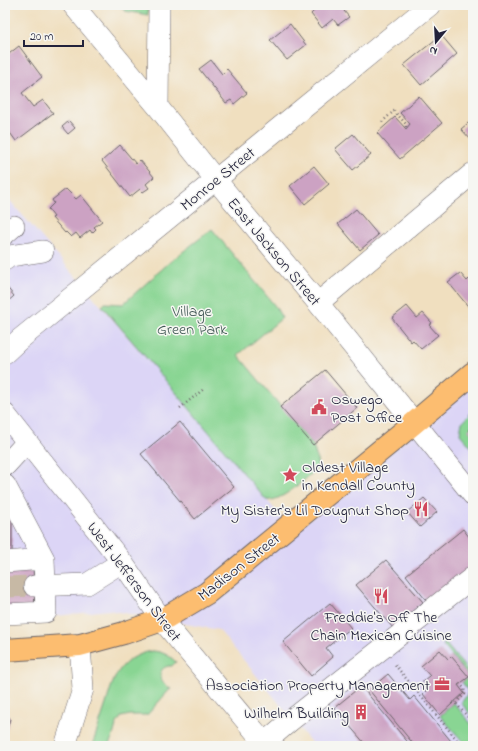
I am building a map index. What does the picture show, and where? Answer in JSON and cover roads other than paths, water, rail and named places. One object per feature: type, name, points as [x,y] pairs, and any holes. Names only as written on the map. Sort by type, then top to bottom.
[{"type":"main road","name":"Madison Street","points":[[5,650],[80,645],[124,633],[162,620],[207,593],[468,379]]},
{"type":"street","name":"East Jackson Street","points":[[73,5],[472,492]]},
{"type":"street","points":[[158,107],[160,5]]},
{"type":"street","name":"Monroe Street","points":[[5,353],[215,179],[430,5]]},
{"type":"street","points":[[318,303],[473,173]]},
{"type":"street","points":[[5,248],[23,237]]},
{"type":"street","points":[[5,260],[10,256],[23,237]]},
{"type":"street","name":"West Jefferson Street","points":[[5,414],[122,562],[162,620],[266,744]]},
{"type":"street","points":[[5,466],[26,442]]},
{"type":"street","points":[[5,485],[44,559],[40,586],[46,612],[5,614]]},
{"type":"street","points":[[5,562],[44,559]]},
{"type":"street","points":[[40,586],[88,584],[122,562]]},
{"type":"street","points":[[266,744],[473,577]]},
{"type":"street","points":[[65,746],[84,689],[80,645]]},
{"type":"tunnel","points":[[5,587],[34,586]]},
{"type":"place","name":"Oswego Post Office","points":[[319,407]]},
{"type":"place","name":"Oldest Village in Kendall County","points":[[290,475]]},
{"type":"place","name":"My Sister's Lil Dougnut Shop","points":[[421,509]]},
{"type":"place","name":"Freddie's Off The Chain Mexican Cuisine","points":[[381,596]]},
{"type":"place","name":"Association Property Management","points":[[442,684]]},
{"type":"place","name":"Wilhelm Building","points":[[361,712]]},
{"type":"park label","name":"Village Green Park","points":[[192,319]]}]
